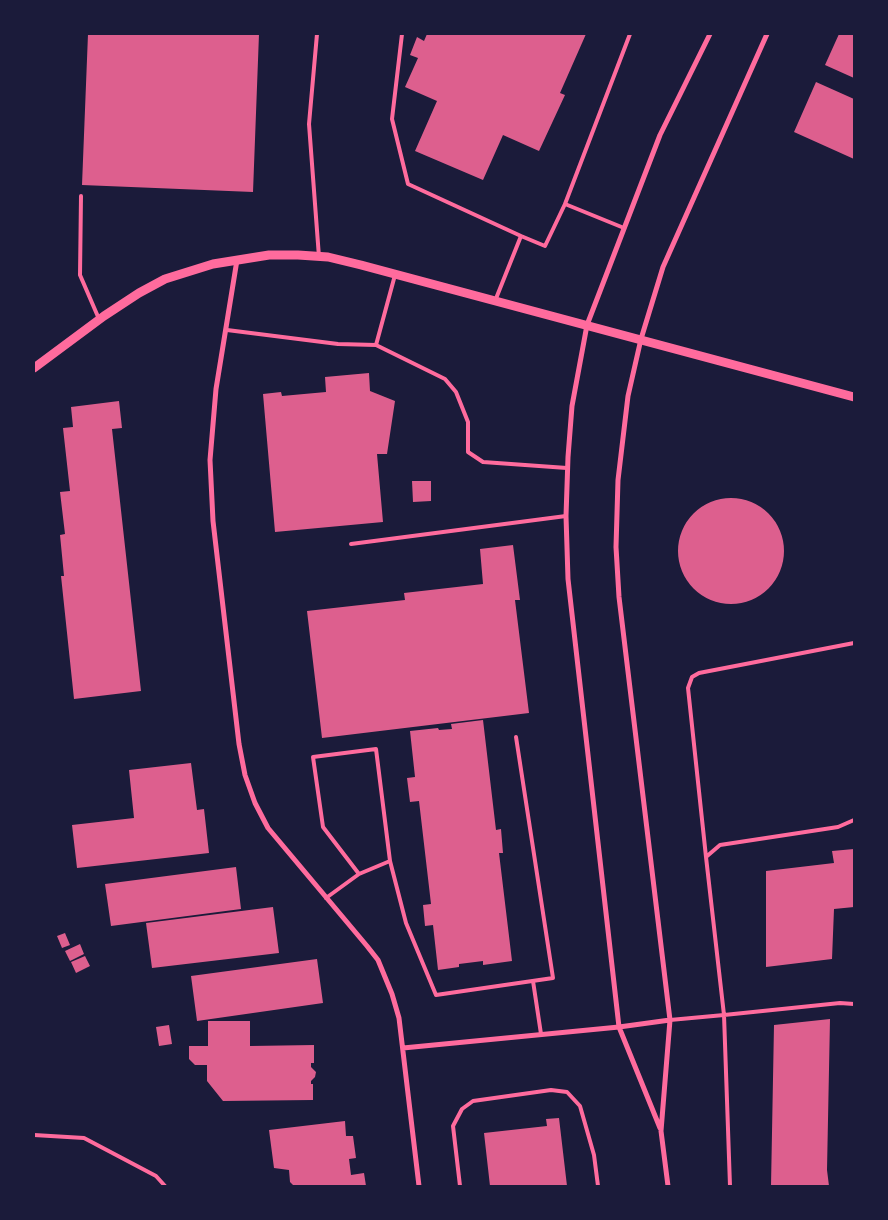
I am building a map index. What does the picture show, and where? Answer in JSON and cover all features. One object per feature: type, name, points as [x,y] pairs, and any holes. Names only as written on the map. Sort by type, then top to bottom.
[{"type":"street","points":[[661,1131],[619,1027],[568,579],[567,468],[572,406],[586,325],[660,135],[710,34]]},
{"type":"street","points":[[668,1186],[661,1131],[670,1020],[619,597],[616,547],[618,480],[628,396],[641,339],[663,267],[767,34]]},
{"type":"street","points":[[34,368],[139,293],[165,280],[212,264],[238,259],[269,256],[319,257],[396,274],[854,397]]},
{"type":"street","points":[[238,259],[216,389],[210,460],[213,521],[239,744],[248,784],[268,828],[378,960],[392,994],[399,1018],[418,1186]]},
{"type":"street","points":[[403,1048],[619,1027],[670,1020]]},
{"type":"lane","points":[[318,34],[309,124],[319,257]]},
{"type":"lane","points":[[402,34],[392,119],[408,184],[545,246],[565,204],[630,34]]},
{"type":"lane","points":[[81,196],[80,275],[99,320]]},
{"type":"lane","points":[[565,204],[624,228]]},
{"type":"lane","points":[[496,301],[520,236]]},
{"type":"lane","points":[[376,345],[396,274]]},
{"type":"lane","points":[[227,330],[338,344],[376,345],[446,378],[456,392],[468,422],[468,452],[482,462],[567,468]]},
{"type":"lane","points":[[350,544],[566,516]]},
{"type":"lane","points":[[730,1186],[724,1014],[688,688],[692,677],[699,673],[854,643]]},
{"type":"lane","points":[[359,874],[322,827],[313,756],[376,749],[390,861],[406,924],[436,995],[553,978],[516,737]]},
{"type":"lane","points":[[706,857],[720,845],[838,827],[854,820]]},
{"type":"lane","points":[[326,898],[359,874],[390,861]]},
{"type":"lane","points":[[533,981],[541,1034]]},
{"type":"lane","points":[[670,1020],[840,1003],[854,1004]]},
{"type":"lane","points":[[460,1186],[453,1126],[462,1109],[473,1101],[551,1090],[567,1092],[580,1106],[594,1155],[598,1186]]},
{"type":"lane","points":[[34,1135],[84,1138],[156,1176],[165,1186]]},
{"type":"building","points":[[88,34],[259,34],[253,192],[82,185]]},
{"type":"building","points":[[427,34],[586,34],[560,93],[565,95],[539,151],[503,135],[483,180],[415,151],[437,101],[405,87],[418,58],[410,55],[417,37],[424,41]]},
{"type":"building","points":[[839,34],[854,34],[854,78],[825,65]]},
{"type":"building","points":[[816,82],[854,99],[854,159],[794,132]]},
{"type":"building","points":[[369,373],[370,391],[395,401],[387,454],[377,454],[383,522],[275,532],[263,394],[281,392],[282,396],[326,392],[325,377]]},
{"type":"building","points":[[119,401],[122,428],[112,429],[141,691],[74,699],[61,576],[64,576],[60,535],[65,534],[60,492],[70,491],[63,428],[73,427],[71,407]]},
{"type":"building","points":[[412,481],[431,481],[431,501],[413,502]]},
{"type":"building","points":[[731,498],[751,502],[769,513],[780,531],[784,551],[780,571],[769,589],[751,600],[731,604],[711,600],[693,589],[682,571],[678,551],[682,531],[693,513],[711,502]]},
{"type":"building","points":[[513,545],[520,600],[515,600],[529,713],[322,738],[307,611],[405,600],[404,593],[483,584],[480,549]]},
{"type":"building","points":[[483,720],[496,830],[501,829],[503,853],[499,853],[512,961],[483,965],[483,961],[459,964],[459,967],[438,970],[433,925],[425,926],[423,905],[431,904],[419,801],[410,802],[407,778],[415,777],[410,731],[438,728],[439,730],[452,729],[451,724]]},
{"type":"building","points":[[191,763],[197,810],[204,809],[209,853],[77,868],[72,825],[134,818],[129,770]]},
{"type":"building","points":[[854,849],[854,907],[834,909],[832,959],[766,967],[766,871],[834,863],[832,851]]},
{"type":"building","points":[[236,867],[241,909],[111,926],[105,884]]},
{"type":"building","points":[[273,907],[279,953],[152,968],[146,923]]},
{"type":"building","points":[[65,933],[70,945],[62,948],[57,936]]},
{"type":"building","points":[[80,944],[84,954],[70,961],[65,951]]},
{"type":"building","points":[[85,956],[90,966],[76,973],[71,962]]},
{"type":"building","points":[[317,959],[323,1003],[197,1021],[191,976]]},
{"type":"building","points":[[830,1019],[827,1170],[829,1186],[771,1186],[774,1025]]},
{"type":"building","points":[[208,1021],[250,1021],[250,1046],[314,1045],[314,1063],[311,1063],[311,1067],[316,1072],[315,1077],[311,1081],[311,1084],[313,1084],[313,1100],[223,1101],[207,1081],[207,1065],[195,1065],[189,1059],[189,1046],[208,1046]]},
{"type":"building","points":[[169,1025],[172,1044],[159,1046],[156,1027]]},
{"type":"building","points":[[559,1118],[567,1186],[490,1186],[484,1133],[547,1126],[546,1119]]},
{"type":"building","points":[[345,1121],[346,1136],[353,1136],[356,1158],[349,1159],[351,1175],[364,1173],[366,1186],[294,1186],[290,1182],[289,1170],[274,1168],[269,1130]]}]
